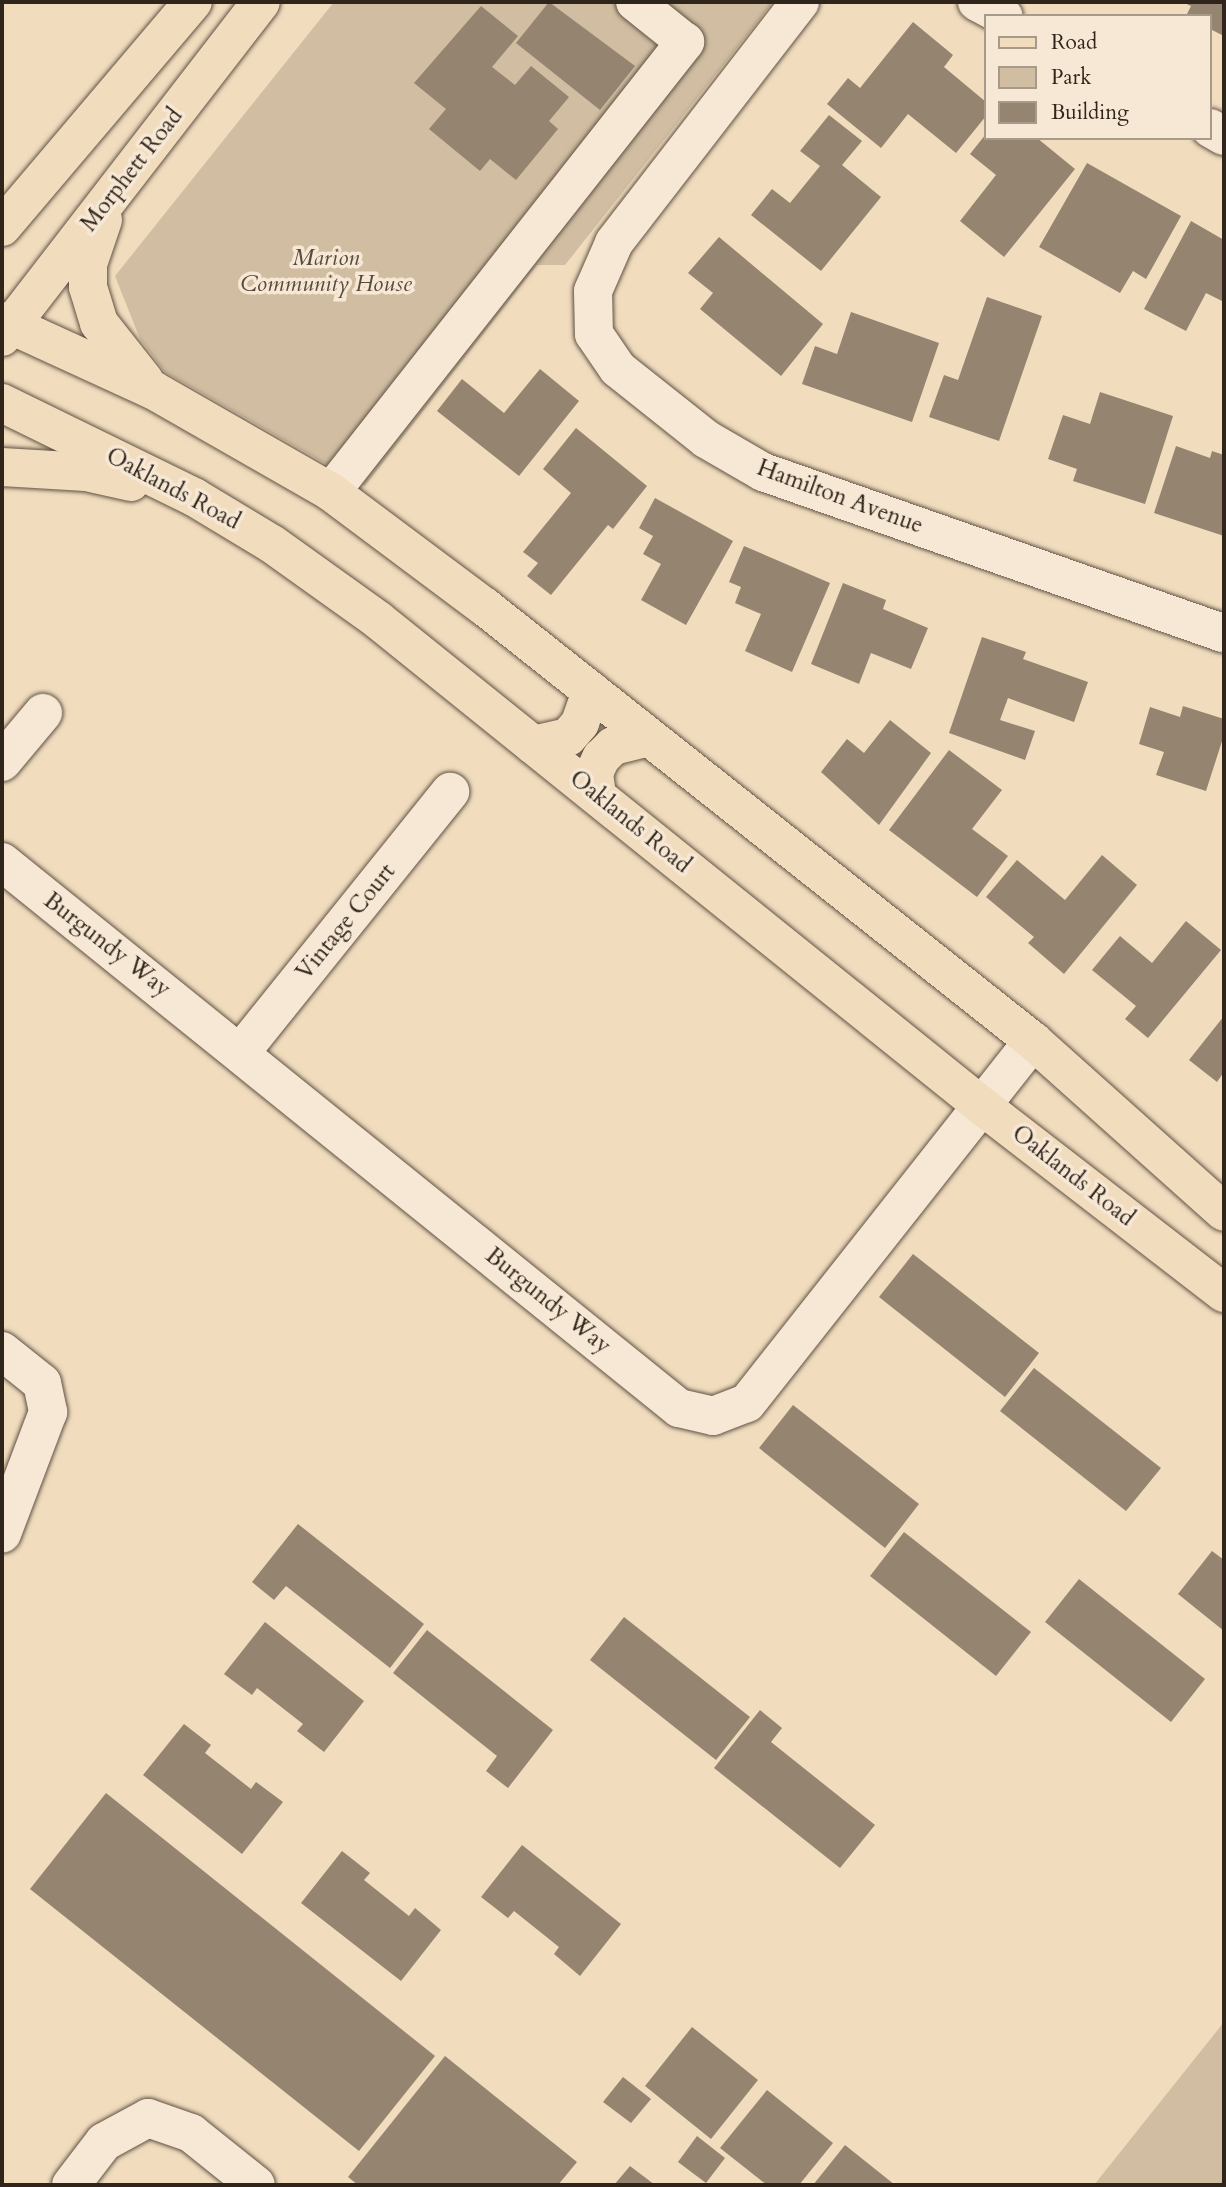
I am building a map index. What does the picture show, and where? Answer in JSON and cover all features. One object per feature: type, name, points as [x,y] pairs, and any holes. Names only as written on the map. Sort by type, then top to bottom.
[{"type":"main road","points":[[6,219],[193,2]]},
{"type":"main road","name":"Morphett Road","points":[[5,328],[111,198],[261,2]]},
{"type":"main road","points":[[111,198],[88,264],[88,287],[104,332],[153,390]]},
{"type":"main road","points":[[5,328],[153,390],[331,492],[591,691],[1033,1041],[1224,1212]]},
{"type":"main road","name":"Oaklands Road","points":[[2,403],[194,497],[272,544],[378,620],[982,1106],[1224,1293]]},
{"type":"main road","points":[[2,467],[86,472],[194,497]]},
{"type":"main road","points":[[533,745],[568,737],[580,723],[591,691]]},
{"type":"main road","points":[[597,795],[594,773],[601,758],[613,746],[648,737]]},
{"type":"street","points":[[331,492],[685,42],[635,2]]},
{"type":"street","name":"Hamilton Avenue","points":[[800,2],[614,243],[593,291],[594,334],[618,369],[706,439],[763,472],[1224,633]]},
{"type":"street","points":[[977,2],[999,14]]},
{"type":"street","points":[[2,762],[43,713]]},
{"type":"street","name":"Vintage Court","points":[[241,1052],[450,792]]},
{"type":"street","name":"Burgundy Way","points":[[2,862],[241,1052],[679,1408],[713,1416],[747,1403],[1033,1041]]},
{"type":"street","points":[[2,1351],[42,1383],[48,1412],[2,1534]]},
{"type":"street","points":[[71,2185],[104,2142],[148,2118],[191,2133],[256,2185]]},
{"type":"green space","name":"Marion Community House","points":[[334,2],[773,2],[565,265],[537,265],[365,486],[165,372],[140,339],[115,276]]},
{"type":"green space","points":[[1224,2022],[1224,2185],[1094,2185]]},
{"type":"building","points":[[549,2],[635,66],[600,110],[516,43]]},
{"type":"building","points":[[1182,2],[1224,2],[1224,36],[1212,30],[1212,14],[1187,14],[1191,6]]},
{"type":"building","points":[[481,6],[518,36],[492,67],[515,85],[531,66],[569,97],[549,121],[558,129],[516,180],[490,159],[480,171],[429,129],[446,109],[414,83]]},
{"type":"building","points":[[913,22],[953,55],[944,67],[984,100],[984,118],[956,153],[908,114],[881,148],[827,104],[848,78],[860,88]]},
{"type":"building","points":[[829,115],[862,141],[842,165],[881,197],[821,271],[751,215],[772,189],[790,203],[820,166],[800,151]]},
{"type":"building","points":[[984,136],[984,140],[1039,140],[1075,169],[1004,257],[960,221],[996,175],[970,154]]},
{"type":"building","points":[[1087,163],[1181,216],[1146,279],[1133,271],[1120,293],[1039,247]]},
{"type":"building","points":[[1191,221],[1224,240],[1224,302],[1206,293],[1186,331],[1144,309]]},
{"type":"building","points":[[719,237],[823,324],[781,376],[700,309],[713,293],[688,273]]},
{"type":"building","points":[[987,297],[1042,316],[999,441],[929,417],[944,375],[958,380]]},
{"type":"building","points":[[851,312],[939,343],[912,422],[802,384],[815,346],[837,354]]},
{"type":"building","points":[[540,369],[579,401],[519,476],[437,411],[462,379],[504,413]]},
{"type":"building","points":[[1100,392],[1173,416],[1145,504],[1073,481],[1077,469],[1048,459],[1063,415],[1090,424]]},
{"type":"building","points":[[576,428],[647,486],[613,529],[608,525],[551,595],[527,576],[538,563],[523,552],[571,493],[543,469]]},
{"type":"building","points":[[1176,446],[1210,458],[1212,451],[1224,455],[1224,536],[1154,513]]},
{"type":"building","points":[[655,498],[733,541],[686,625],[641,600],[661,564],[643,554],[653,536],[639,528]]},
{"type":"building","points":[[744,546],[830,583],[792,672],[745,651],[761,614],[735,603],[741,587],[729,582]]},
{"type":"building","points":[[843,583],[886,600],[883,609],[928,628],[911,669],[871,653],[859,684],[811,664]]},
{"type":"building","points":[[982,637],[1026,652],[1023,659],[1088,682],[1074,722],[1008,698],[1000,720],[1035,731],[1025,760],[949,733]]},
{"type":"building","points":[[1183,706],[1224,719],[1224,735],[1206,791],[1156,775],[1164,752],[1139,744],[1150,707],[1180,717]]},
{"type":"building","points":[[890,720],[931,753],[879,825],[821,772],[847,739],[864,753]]},
{"type":"building","points":[[949,750],[1002,790],[972,829],[1008,856],[977,897],[889,830]]},
{"type":"building","points":[[1102,855],[1137,885],[1064,974],[1028,943],[1034,937],[986,897],[1017,860],[1065,900]]},
{"type":"building","points":[[1186,921],[1221,950],[1148,1038],[1125,1019],[1136,1006],[1092,970],[1120,936],[1152,963]]},
{"type":"building","points":[[1224,1016],[1224,1072],[1217,1082],[1189,1060]]},
{"type":"building","points":[[913,1254],[1039,1353],[1005,1397],[879,1297]]},
{"type":"building","points":[[1034,1368],[1161,1468],[1126,1511],[1000,1411]]},
{"type":"building","points":[[793,1405],[919,1504],[885,1548],[759,1448]]},
{"type":"building","points":[[298,1524],[424,1624],[390,1668],[286,1586],[274,1600],[252,1582]]},
{"type":"building","points":[[904,1532],[1031,1632],[996,1676],[870,1576]]},
{"type":"building","points":[[1212,1551],[1224,1560],[1224,1631],[1178,1594]]},
{"type":"building","points":[[1079,1579],[1205,1679],[1171,1722],[1045,1622]]},
{"type":"building","points":[[624,1617],[750,1717],[716,1760],[590,1660]]},
{"type":"building","points":[[265,1622],[364,1701],[324,1752],[297,1731],[303,1724],[257,1688],[252,1695],[224,1674]]},
{"type":"building","points":[[427,1630],[553,1730],[508,1788],[486,1771],[497,1756],[393,1673]]},
{"type":"building","points":[[760,1710],[782,1728],[771,1742],[875,1825],[840,1868],[714,1768]]},
{"type":"building","points":[[184,1724],[211,1745],[205,1753],[251,1789],[256,1782],[283,1802],[242,1854],[143,1775]]},
{"type":"building","points":[[106,1793],[435,2056],[359,2151],[30,1889]]},
{"type":"building","points":[[522,1845],[621,1924],[580,1976],[554,1954],[559,1947],[514,1911],[508,1918],[481,1897]]},
{"type":"building","points":[[342,1851],[370,1873],[364,1880],[409,1916],[415,1908],[441,1930],[401,1981],[301,1903]]},
{"type":"building","points":[[692,2027],[758,2080],[711,2139],[645,2086]]},
{"type":"building","points":[[445,2056],[577,2162],[558,2185],[358,2185],[348,2177]]},
{"type":"building","points":[[623,2077],[651,2099],[631,2123],[603,2102]]},
{"type":"building","points":[[767,2090],[833,2143],[799,2185],[767,2185],[720,2148]]},
{"type":"building","points":[[697,2136],[725,2158],[706,2183],[678,2162]]},
{"type":"building","points":[[845,2145],[895,2185],[813,2185]]},
{"type":"building","points":[[630,2166],[655,2185],[614,2185]]}]
